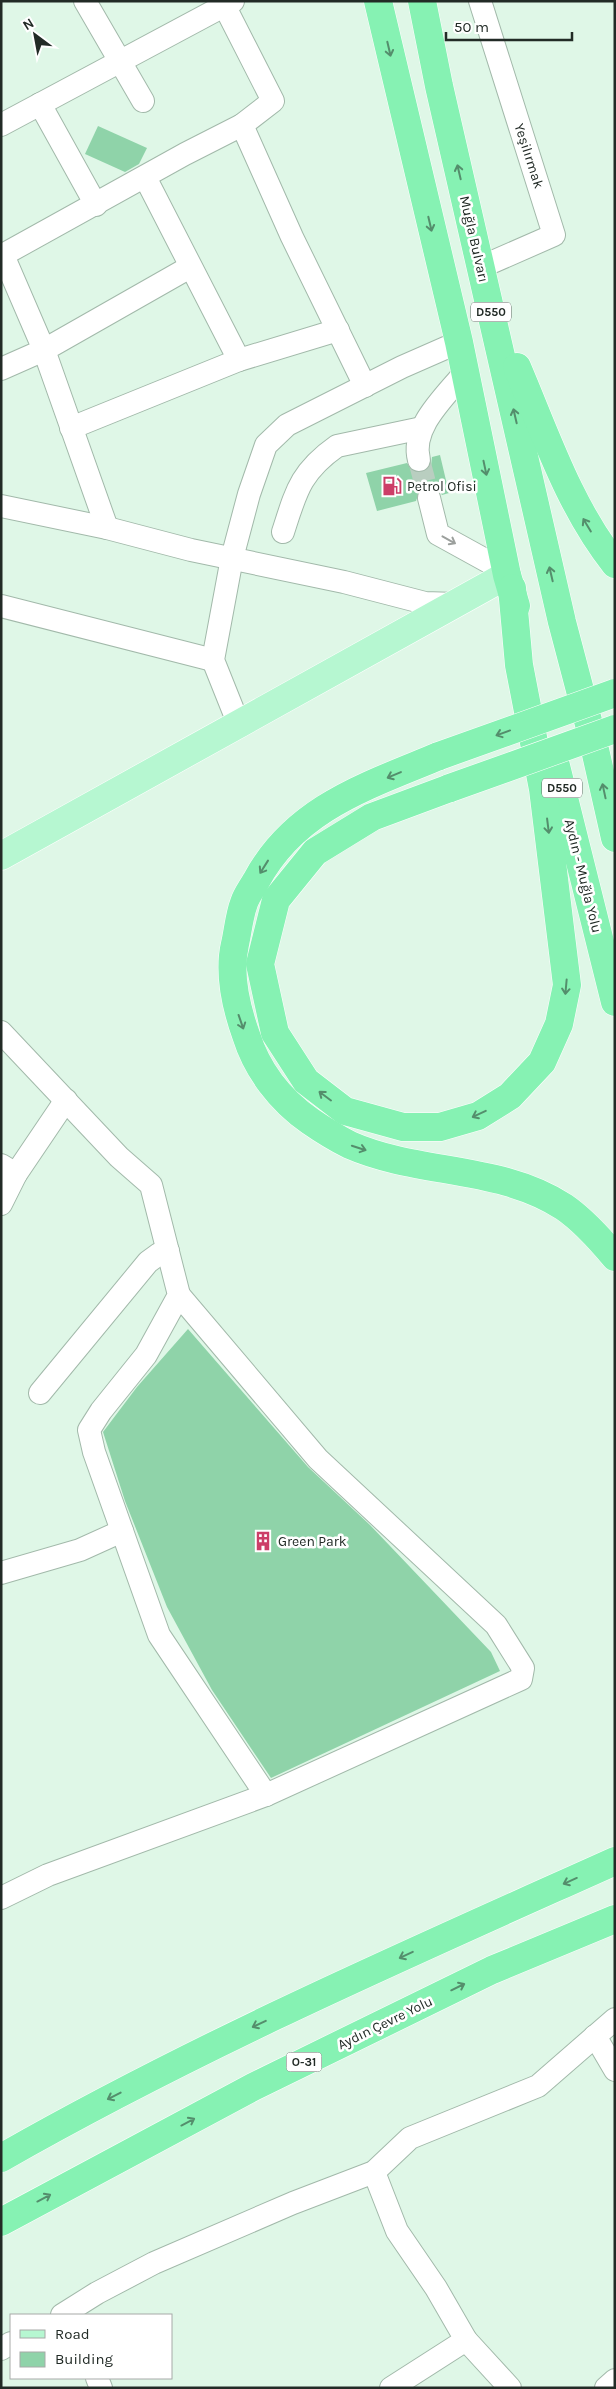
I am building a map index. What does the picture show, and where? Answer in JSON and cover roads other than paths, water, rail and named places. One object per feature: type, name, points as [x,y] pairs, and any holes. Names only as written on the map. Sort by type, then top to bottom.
[{"type":"highway","name":"D550","points":[[378,1],[459,342],[509,578]]},
{"type":"highway","name":"Muğla Bulvarı","points":[[422,1],[562,622],[591,732],[615,838]]},
{"type":"highway","points":[[489,303],[578,510],[597,541],[615,564]]},
{"type":"highway","points":[[509,578],[519,665],[544,789],[567,985],[559,1024],[542,1062],[510,1096],[478,1116],[440,1127],[403,1128],[345,1111],[306,1081],[275,1033],[260,964],[276,900],[315,852],[372,817],[450,788],[615,729]]},
{"type":"highway","name":"Aydın - Muğla Yolu","points":[[509,578],[615,1002]]},
{"type":"highway","points":[[615,693],[439,756],[329,804],[293,830],[265,864],[244,902],[233,953],[236,1006],[252,1055],[279,1094],[297,1112],[324,1131],[351,1145],[389,1157],[481,1175],[527,1189],[563,1206],[592,1231],[615,1257]]},
{"type":"highway","points":[[1,2158],[74,2116],[240,2033],[615,1861]]},
{"type":"highway","name":"Aydın Çevre Yolu","points":[[1,2222],[253,2087],[492,1970],[615,1919]]},
{"type":"main road","points":[[1,856],[456,604],[509,578]]},
{"type":"street","points":[[86,1],[143,101]]},
{"type":"street","name":"Yeşilırmak","points":[[480,1],[554,235],[481,267]]},
{"type":"street","points":[[1,126],[226,3],[273,101],[242,126],[2,255],[44,350],[107,528]]},
{"type":"street","points":[[40,104],[96,205]]},
{"type":"street","points":[[242,126],[365,386]]},
{"type":"street","points":[[145,177],[239,360]]},
{"type":"street","points":[[1,370],[44,350],[190,267]]},
{"type":"street","points":[[71,428],[239,360],[338,330]]},
{"type":"street","points":[[239,725],[214,660],[232,558],[249,494],[266,445],[286,425],[459,342]]},
{"type":"street","points":[[419,460],[416,449],[422,428],[465,372]]},
{"type":"street","points":[[283,532],[299,484],[326,454],[337,446],[422,428]]},
{"type":"street","points":[[429,498],[438,534],[509,578]]},
{"type":"street","points":[[1,506],[107,528],[191,550],[344,582],[425,603],[456,604]]},
{"type":"street","points":[[1,606],[214,660]]},
{"type":"street","points":[[1,1032],[119,1157],[151,1185],[179,1295],[318,1460],[496,1625],[523,1668],[522,1679],[266,1795],[48,1875],[1,1898]]},
{"type":"street","points":[[1,1204],[9,1170],[66,1100]]},
{"type":"street","points":[[40,1394],[148,1262],[159,1254],[168,1251]]},
{"type":"street","points":[[179,1295],[146,1355],[89,1430],[94,1452],[159,1635],[266,1795]]},
{"type":"street","points":[[1,1573],[80,1550],[122,1531]]},
{"type":"street","points":[[64,2314],[97,2293],[154,2263],[293,2203],[374,2172],[410,2138],[538,2086],[615,2019]]},
{"type":"street","points":[[595,2036],[615,2070]]},
{"type":"street","points":[[374,2172],[397,2231],[436,2288],[466,2340],[510,2388]]},
{"type":"street","points":[[391,2388],[466,2340]]},
{"type":"street","points":[[606,2388],[615,2380]]},
{"type":"tunnel","points":[[419,460],[429,498]]},
{"type":"place","name":"Petrol Ofisi","points":[[392,486]]},
{"type":"place","name":"Green Park","points":[[263,1541]]}]
